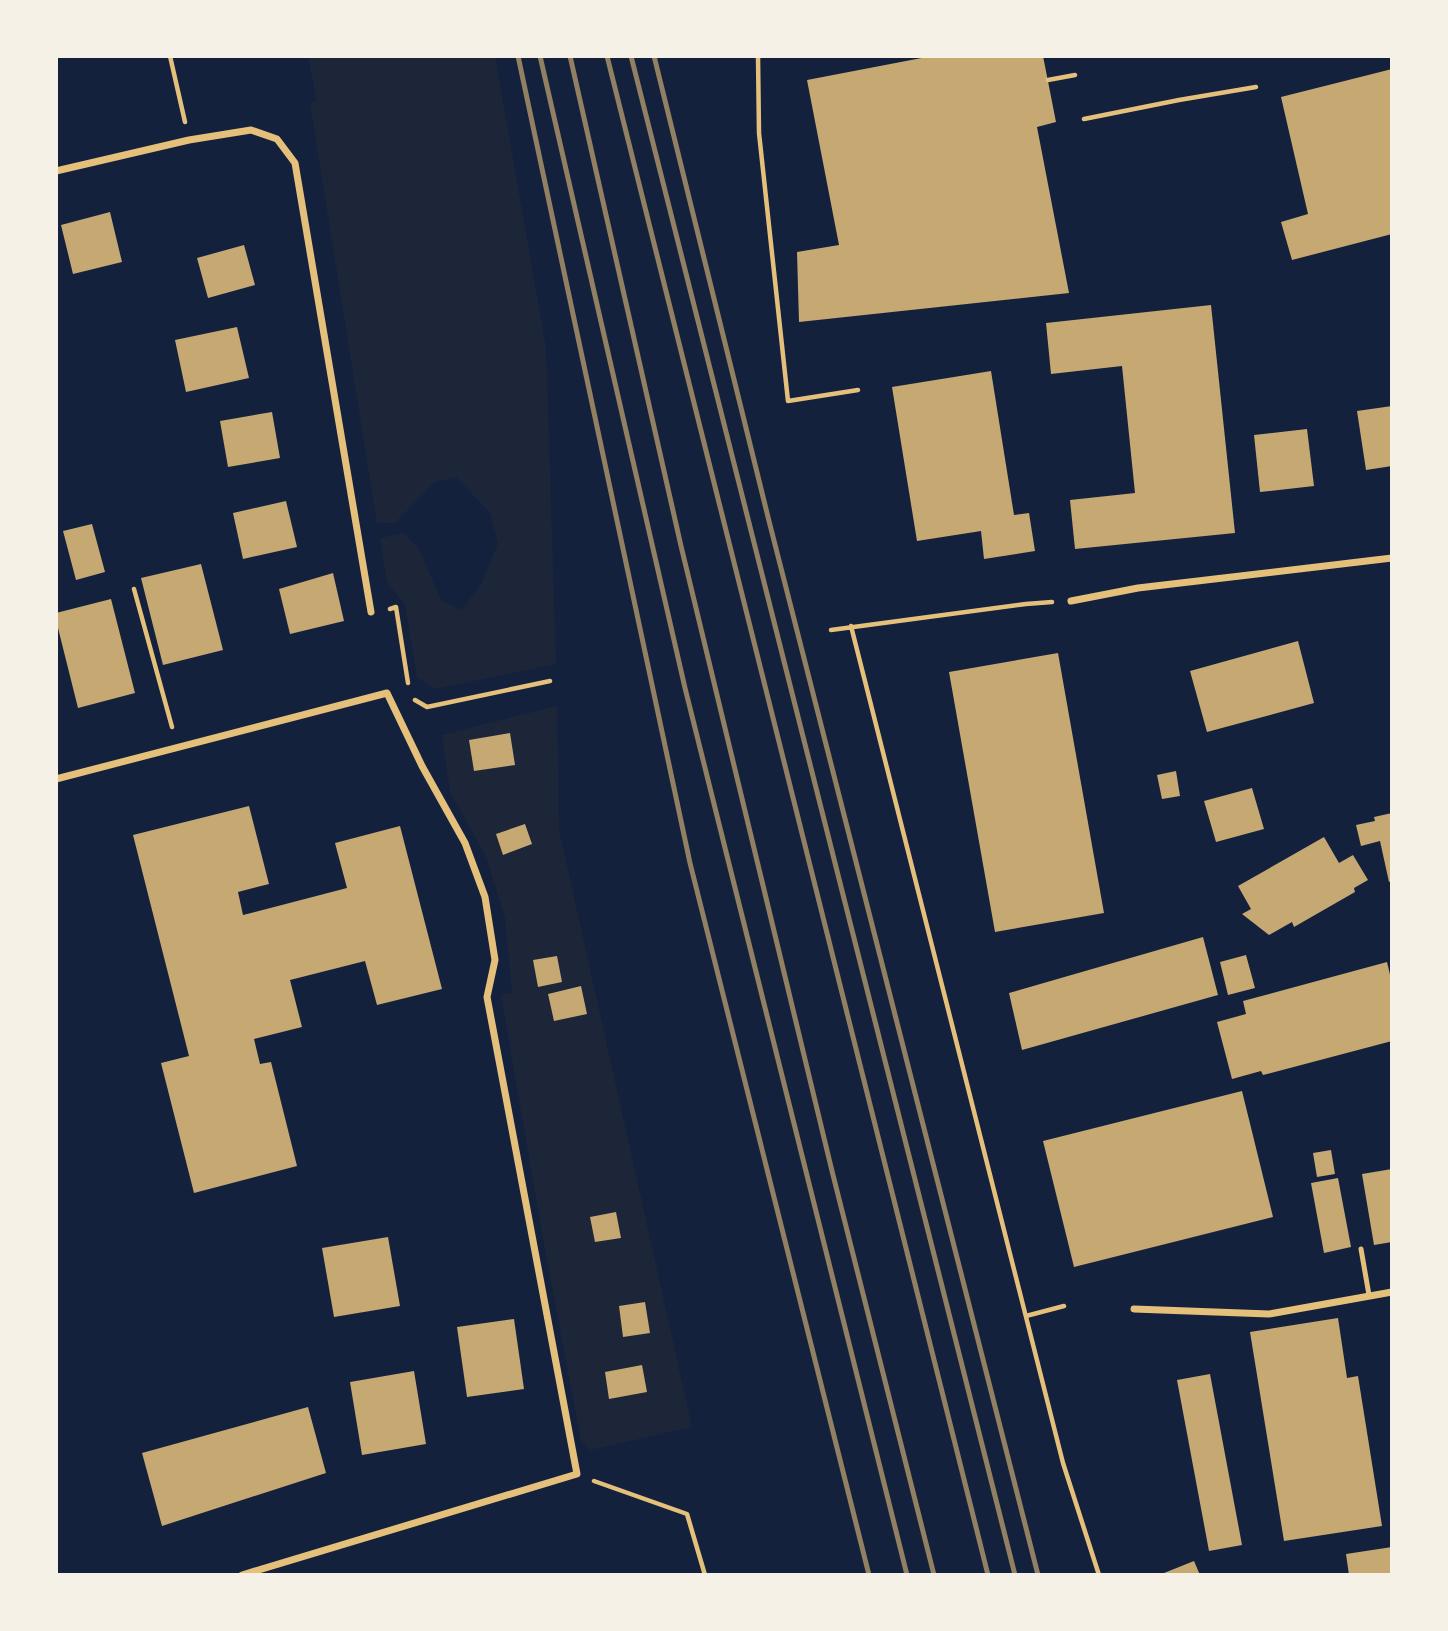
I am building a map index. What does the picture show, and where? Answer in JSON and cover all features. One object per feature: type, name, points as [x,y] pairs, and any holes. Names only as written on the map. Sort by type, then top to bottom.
[{"type":"street","points":[[56,171],[189,140],[251,130],[277,139],[295,163],[371,612]]},
{"type":"street","points":[[1071,601],[1138,588],[1392,558]]},
{"type":"street","points":[[56,779],[387,693],[422,766],[465,843],[485,897],[495,960],[487,997],[577,1474],[242,1575]]},
{"type":"street","points":[[1134,1309],[1269,1314],[1392,1292]]},
{"type":"lane","points":[[1361,1249],[1369,1295]]},
{"type":"path","points":[[170,56],[189,140]]},
{"type":"path","points":[[758,56],[759,132],[788,401],[858,390]]},
{"type":"path","points":[[1048,80],[1075,75]]},
{"type":"path","points":[[1084,119],[1256,87]]},
{"type":"path","points":[[134,589],[169,720]]},
{"type":"path","points":[[831,630],[1026,604]]},
{"type":"path","points":[[396,607],[410,689]]},
{"type":"path","points":[[851,626],[1063,1463],[1099,1575]]},
{"type":"path","points":[[413,699],[427,707],[550,681]]},
{"type":"path","points":[[1026,1316],[1064,1306]]},
{"type":"path","points":[[577,1474],[687,1514],[705,1575]]},
{"type":"shaded area","points":[[308,56],[495,56],[546,348],[556,664],[435,689],[417,677],[405,605],[387,582],[380,538],[403,533],[419,549],[441,600],[462,610],[481,584],[498,543],[490,513],[456,477],[435,482],[395,523],[377,523],[310,103],[317,101]]},
{"type":"shaded area","points":[[557,706],[559,830],[692,1427],[590,1450],[581,1440],[501,995],[512,993],[505,918],[486,856],[450,792],[442,735]]},
{"type":"building","points":[[932,56],[1043,56],[1056,122],[1037,127],[1069,293],[799,322],[797,252],[839,245],[807,80]]},
{"type":"building","points":[[1392,69],[1392,234],[1292,260],[1281,222],[1308,214],[1281,97]]},
{"type":"building","points":[[110,212],[122,262],[73,274],[61,225]]},
{"type":"building","points":[[244,245],[255,285],[208,298],[197,258]]},
{"type":"building","points":[[1211,305],[1235,533],[1075,549],[1070,500],[1135,493],[1122,366],[1051,374],[1046,323]]},
{"type":"building","points":[[237,327],[249,378],[186,392],[175,340]]},
{"type":"building","points":[[991,371],[1014,515],[1029,513],[1035,551],[984,559],[981,531],[917,541],[892,387]]},
{"type":"building","points":[[1392,406],[1392,466],[1366,470],[1357,411]]},
{"type":"building","points":[[272,412],[280,458],[228,467],[220,421]]},
{"type":"building","points":[[1307,429],[1314,486],[1260,492],[1254,435]]},
{"type":"building","points":[[286,501],[297,547],[243,559],[233,513]]},
{"type":"building","points":[[92,524],[105,572],[76,580],[63,531]]},
{"type":"building","points":[[201,564],[223,650],[163,665],[141,578]]},
{"type":"building","points":[[333,573],[344,621],[290,634],[279,589]]},
{"type":"building","points":[[111,599],[135,693],[78,708],[56,613]]},
{"type":"building","points":[[1298,641],[1314,703],[1207,732],[1190,671]]},
{"type":"building","points":[[1058,653],[1104,913],[995,932],[949,672]]},
{"type":"building","points":[[510,733],[515,765],[474,771],[469,740]]},
{"type":"building","points":[[1176,771],[1180,796],[1162,799],[1157,775]]},
{"type":"building","points":[[1252,788],[1264,829],[1216,842],[1204,801]]},
{"type":"building","points":[[249,806],[269,884],[238,892],[243,915],[347,888],[335,843],[400,826],[442,989],[377,1005],[365,961],[290,980],[302,1027],[254,1039],[260,1064],[271,1062],[297,1166],[194,1193],[161,1063],[189,1056],[133,835]]},
{"type":"building","points":[[1392,813],[1392,881],[1389,882],[1380,841],[1361,846],[1356,825],[1375,821],[1374,817]]},
{"type":"building","points":[[525,824],[532,844],[503,855],[496,834]]},
{"type":"building","points":[[1324,837],[1339,863],[1353,855],[1368,880],[1354,888],[1355,892],[1294,927],[1292,922],[1269,935],[1242,914],[1251,909],[1238,886]]},
{"type":"building","points":[[1203,937],[1218,995],[1022,1050],[1009,993]]},
{"type":"building","points":[[1246,955],[1255,988],[1228,995],[1220,962]]},
{"type":"building","points":[[557,956],[562,982],[538,987],[533,960]]},
{"type":"building","points":[[1387,962],[1392,983],[1392,1041],[1263,1075],[1261,1071],[1232,1079],[1217,1022],[1246,1014],[1243,1001]]},
{"type":"building","points":[[581,986],[587,1014],[554,1021],[548,994]]},
{"type":"building","points":[[1242,1091],[1273,1217],[1074,1267],[1043,1141]]},
{"type":"building","points":[[1331,1150],[1335,1174],[1317,1177],[1313,1153]]},
{"type":"building","points":[[1392,1169],[1392,1242],[1374,1245],[1362,1174]]},
{"type":"building","points":[[1338,1178],[1351,1247],[1324,1253],[1311,1183]]},
{"type":"building","points":[[616,1212],[621,1238],[595,1242],[590,1217]]},
{"type":"building","points":[[388,1237],[400,1306],[334,1317],[322,1248]]},
{"type":"building","points":[[645,1302],[650,1333],[623,1337],[619,1306]]},
{"type":"building","points":[[1338,1318],[1347,1378],[1358,1376],[1382,1526],[1284,1541],[1250,1332]]},
{"type":"building","points":[[514,1319],[524,1389],[467,1397],[457,1327]]},
{"type":"building","points":[[642,1365],[647,1392],[609,1399],[605,1372]]},
{"type":"building","points":[[414,1371],[426,1444],[362,1455],[350,1382]]},
{"type":"building","points":[[1210,1374],[1242,1545],[1209,1551],[1177,1380]]},
{"type":"building","points":[[308,1407],[326,1473],[162,1526],[142,1453]]},
{"type":"building","points":[[1392,1547],[1392,1575],[1349,1575],[1346,1554]]},
{"type":"building","points":[[1194,1561],[1200,1575],[1159,1575]]},
{"type":"railway","points":[[518,56],[690,863],[869,1575]]},
{"type":"railway","points":[[540,56],[685,688],[907,1575]]},
{"type":"railway","points":[[570,56],[681,546],[832,1171],[934,1575]]},
{"type":"railway","points":[[607,56],[988,1575]]},
{"type":"railway","points":[[631,56],[1015,1575]]},
{"type":"railway","points":[[654,56],[769,521],[1038,1575]]}]
